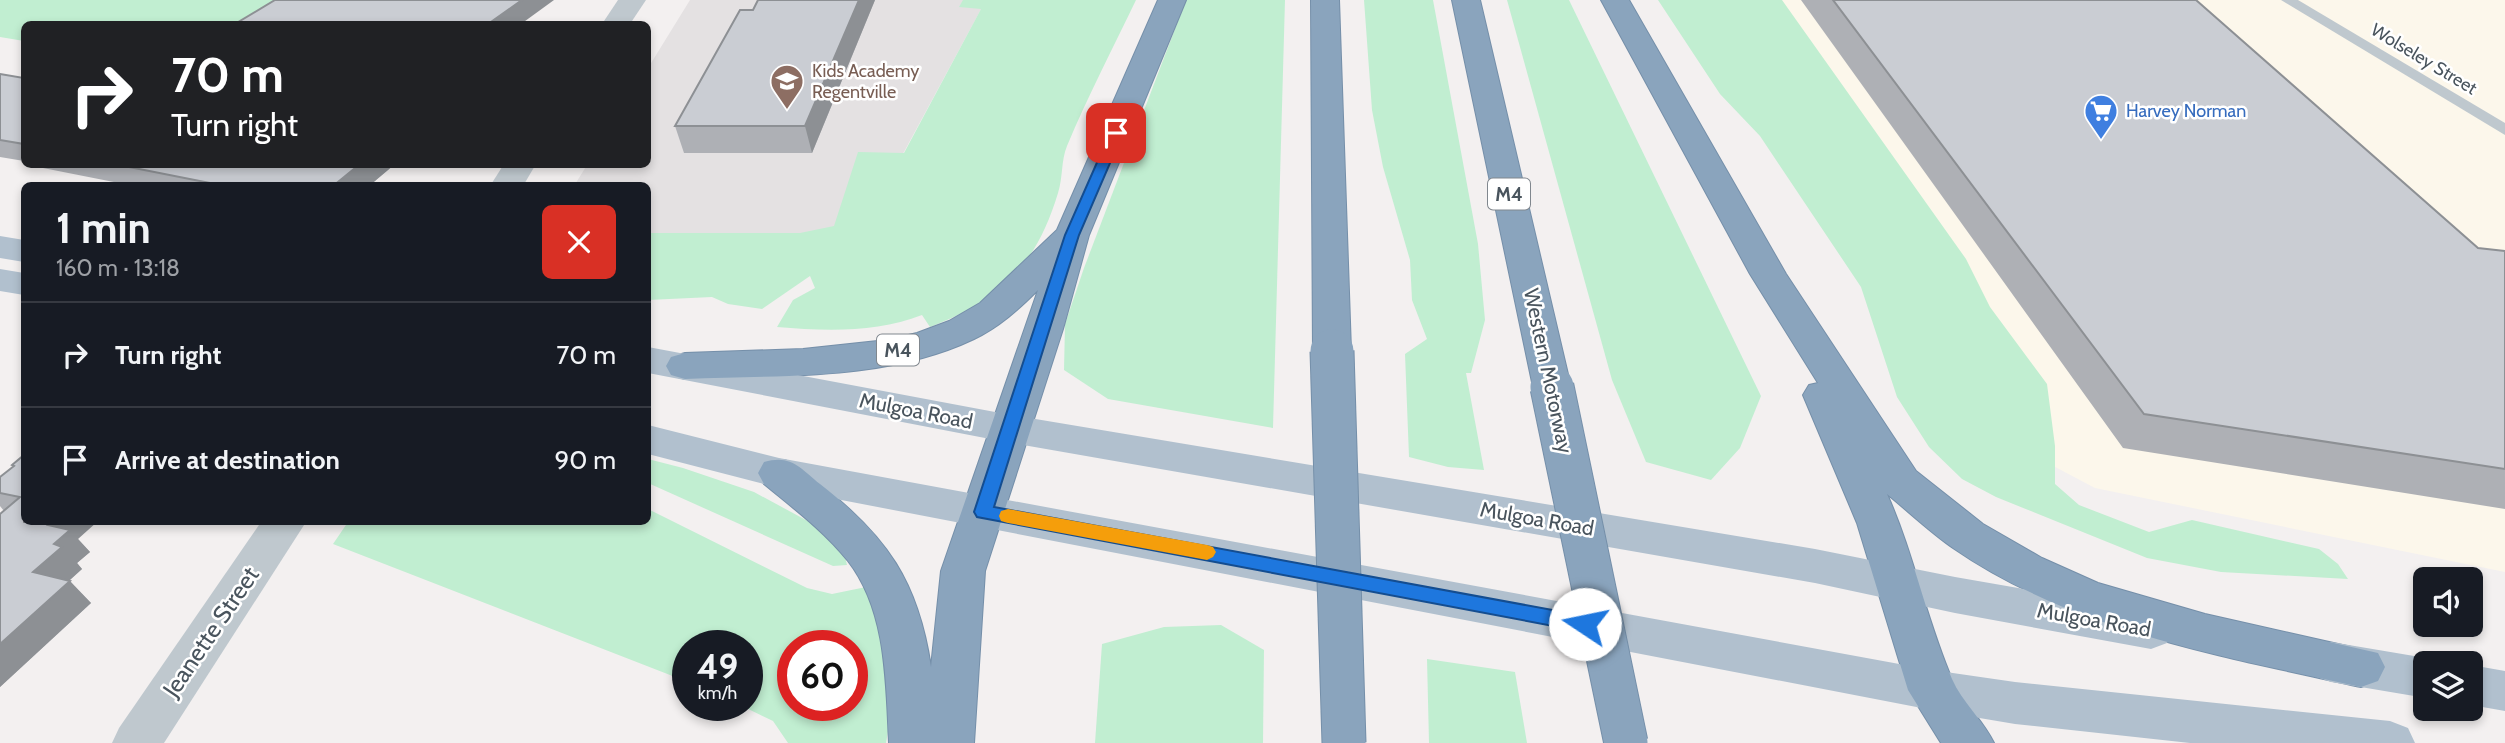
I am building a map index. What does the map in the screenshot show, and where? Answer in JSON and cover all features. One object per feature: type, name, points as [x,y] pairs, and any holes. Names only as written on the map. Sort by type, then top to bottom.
[{"type":"highway","name":"M4","points":[[949,743],[963,571],[1072,235],[1172,0]]},
{"type":"highway","points":[[1325,0],[1344,743]]},
{"type":"highway","name":"Western Motorway","points":[[1466,0],[1552,387],[1626,743]]},
{"type":"highway","points":[[1615,0],[1769,274],[1901,482],[1968,536],[2026,570],[2087,598],[2205,634],[2361,667]]},
{"type":"highway","name":"M4","points":[[685,366],[867,356],[922,345],[992,311],[1072,235]]},
{"type":"highway","points":[[1769,274],[1879,523],[1932,690],[1969,743]]},
{"type":"highway","points":[[779,473],[858,543],[883,580],[903,634],[915,743]]},
{"type":"main road","points":[[0,247],[21,250]]},
{"type":"main road","points":[[0,280],[21,284]]},
{"type":"main road","name":"Mulgoa Road","points":[[651,360],[1011,429],[1802,564],[2413,676]]},
{"type":"main road","points":[[651,441],[779,473],[1932,690],[2027,705],[2390,743]]},
{"type":"main road","points":[[2483,687],[2505,691]]},
{"type":"street","points":[[618,21],[632,0]]},
{"type":"street","name":"Jeanette Street","points":[[137,743],[282,525]]},
{"type":"lane","name":"Wolseley Street","points":[[2288,0],[2505,130]]},
{"type":"shaded area","name":"Kids Academy Regentville","points":[[690,0],[986,0],[851,250],[651,242],[651,182],[576,182],[585,168],[651,168],[651,63]]},
{"type":"shaded area","name":"Harvey Norman","points":[[1732,0],[2505,0],[2505,572],[2095,488],[2004,440]]},
{"type":"green space","points":[[0,0],[298,0],[265,21],[21,21],[21,40],[0,37]]},
{"type":"green space","points":[[963,0],[1136,0],[1067,146],[1060,187],[1049,219],[1039,241],[1012,277],[976,305],[930,327],[922,315],[869,328],[832,330],[777,327],[793,300],[815,288],[810,276],[762,309],[728,304],[712,297],[651,300],[651,233],[800,233],[834,226],[858,152],[904,153],[981,9],[959,7]]},
{"type":"green space","points":[[1186,0],[1285,0],[1273,428],[1108,399],[1064,370],[1065,324]]},
{"type":"green space","points":[[1364,0],[1433,0],[1478,244],[1485,320],[1471,373],[1466,373],[1484,470],[1448,467],[1409,457],[1405,354],[1427,339],[1412,300],[1410,260],[1383,167],[1372,110]]},
{"type":"green space","points":[[1507,0],[1569,0],[1761,396],[1740,448],[1711,480],[1646,462],[1612,380]]},
{"type":"green space","points":[[1658,0],[1782,0],[1966,259],[1990,307],[2047,384],[2055,446],[2055,484],[2079,505],[2149,532],[2192,520],[2319,549],[2338,564],[2348,579],[2221,572],[2147,558],[1996,497],[1962,479],[1929,447],[1897,397],[1861,287],[1760,136],[1720,94]]},
{"type":"green space","points":[[651,460],[754,492],[817,526],[843,548],[847,565],[833,566],[651,484]]},
{"type":"green space","points":[[651,510],[807,588],[832,594],[866,587],[877,597],[895,692],[886,743],[788,743],[773,721],[763,716],[763,630],[672,630],[672,676],[333,544],[346,525],[651,525]]},
{"type":"green space","points":[[1221,625],[1264,650],[1263,743],[1095,743],[1102,644],[1164,627]]},
{"type":"green space","points":[[1427,659],[1515,672],[1527,743],[1429,743]]},
{"type":"building","points":[[275,0],[522,0],[492,21],[240,21]]},
{"type":"building","points":[[758,0],[859,0],[805,126],[675,126],[740,10],[753,10]]},
{"type":"building","name":"Harvey Norman","points":[[1833,0],[2196,0],[2478,248],[2505,251],[2505,469],[2144,414]]},
{"type":"building","points":[[0,74],[21,78],[21,144],[0,140]]},
{"type":"building","points":[[134,168],[355,168],[338,182],[205,182]]},
{"type":"building","points":[[21,458],[21,525],[48,525],[70,530],[54,544],[62,547],[33,572],[70,581],[0,644],[0,514],[20,497],[0,493],[0,477],[14,466],[12,465]]},
{"type":"slow traffic","points":[[1008,516],[1207,552]]},
{"type":"place","name":"Kids Academy Regentville","points":[[787,111]]},
{"type":"place","name":"Harvey Norman","points":[[2101,141]]},
{"type":"route","points":[[1116,133],[1072,235],[983,512],[1585,624]]}]
